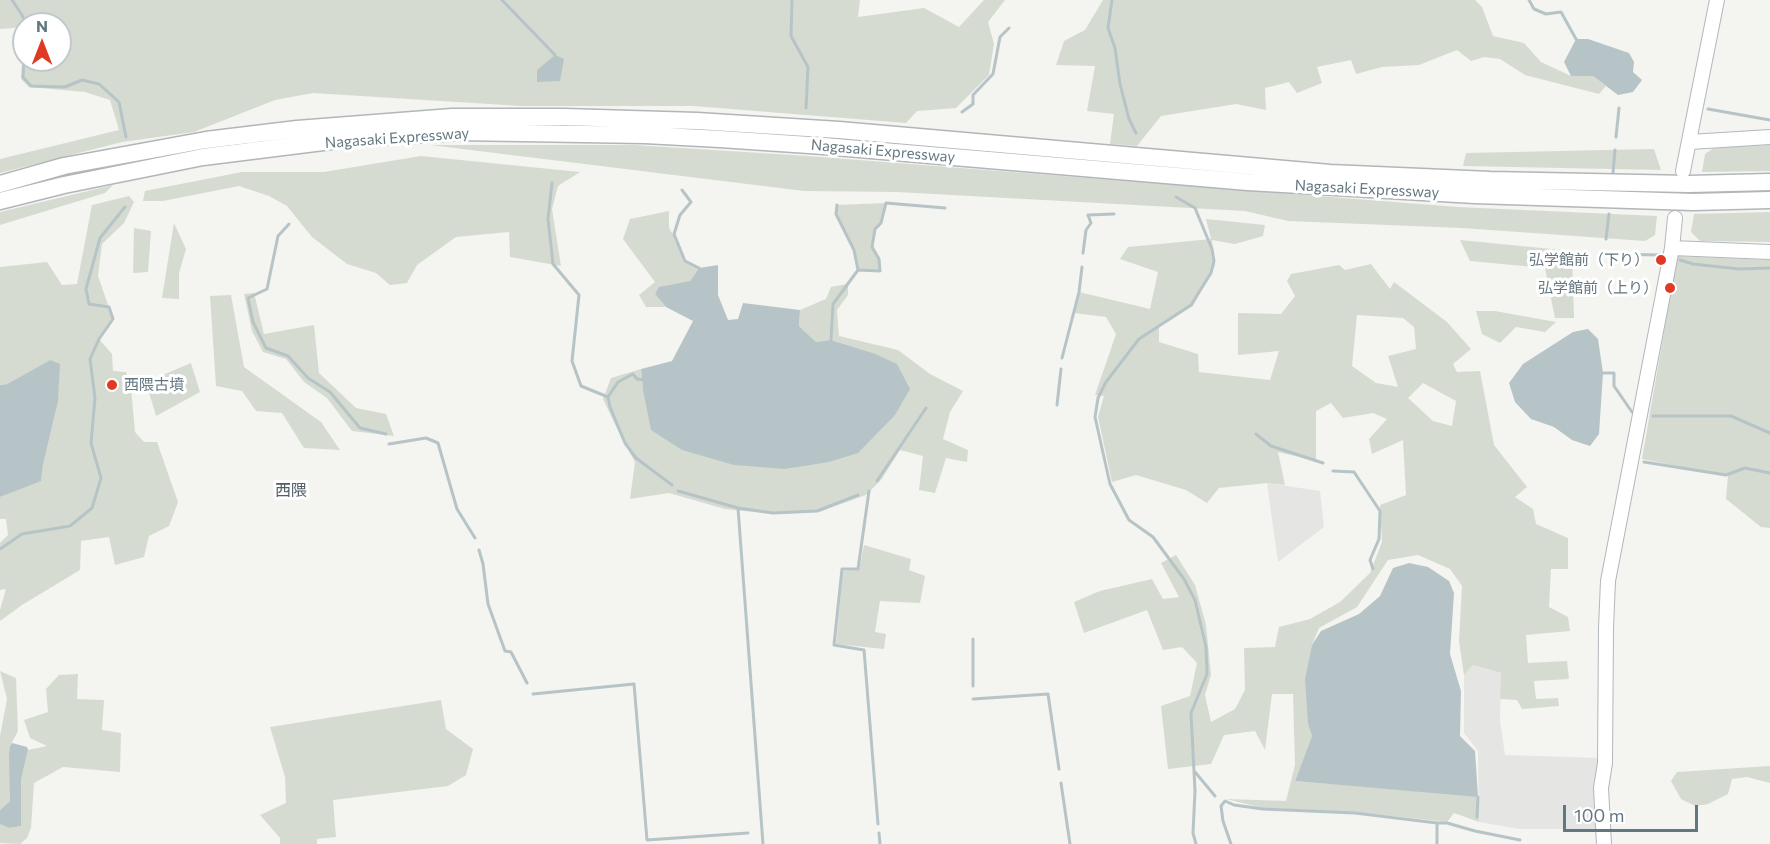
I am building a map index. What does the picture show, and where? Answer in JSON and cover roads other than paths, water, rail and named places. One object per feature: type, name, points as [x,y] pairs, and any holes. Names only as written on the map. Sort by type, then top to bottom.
[{"type":"highway","name":"Nagasaki Expressway","points":[[0,184],[64,166],[217,139],[371,122],[452,117],[697,122],[840,130],[1330,173],[1654,184],[1770,182]]},
{"type":"highway","name":"Nagasaki Expressway","points":[[0,201],[64,185],[203,157],[347,139],[460,132],[720,139],[1248,182],[1474,195],[1694,202],[1770,200]]},
{"type":"street","points":[[1683,171],[1717,0]]},
{"type":"street","points":[[1690,142],[1770,136]]},
{"type":"street","points":[[1604,844],[1601,788],[1605,763],[1608,581],[1672,248],[1675,218]]},
{"type":"street","points":[[1672,248],[1770,252]]},
{"type":"waterway","points":[[12,0],[20,12]]},
{"type":"waterway","points":[[502,0],[555,55]]},
{"type":"waterway","points":[[792,0],[791,36],[808,67],[806,108]]},
{"type":"waterway","points":[[1112,0],[1108,28],[1115,48],[1120,84],[1129,119],[1136,133]]},
{"type":"waterway","points":[[1529,0],[1534,9],[1546,14],[1561,12],[1576,39]]},
{"type":"waterway","points":[[962,112],[973,104],[973,95],[993,74],[1000,37],[1009,28]]},
{"type":"waterway","points":[[23,72],[23,77],[31,86],[65,87],[82,80],[99,84],[119,102],[126,137]]},
{"type":"waterway","points":[[1616,137],[1619,108]]},
{"type":"waterway","points":[[1708,109],[1770,120]]},
{"type":"waterway","points":[[1613,173],[1615,150]]},
{"type":"waterway","points":[[552,183],[548,219],[553,264],[579,295],[572,361],[581,386],[608,397]]},
{"type":"waterway","points":[[682,190],[691,202],[680,215],[674,234],[685,261],[699,268]]},
{"type":"waterway","points":[[1176,197],[1195,208],[1212,249],[1214,261],[1211,273],[1191,305],[1139,339],[1106,382],[1098,398],[1095,417],[1110,484],[1129,520],[1153,537],[1184,579],[1195,600],[1206,647],[1207,674],[1191,713],[1195,791],[1193,833],[1196,844]]},
{"type":"waterway","points":[[831,340],[833,304],[858,270],[880,271],[879,259],[872,247],[875,229],[881,223],[886,203],[945,208]]},
{"type":"waterway","points":[[837,205],[836,214],[854,250],[858,270]]},
{"type":"waterway","points":[[0,549],[22,534],[70,526],[92,508],[101,478],[91,443],[95,398],[90,359],[99,339],[113,319],[109,307],[89,304],[86,289],[100,238],[125,207]]},
{"type":"waterway","points":[[1083,253],[1086,230],[1091,223],[1088,215],[1114,214]]},
{"type":"waterway","points":[[1606,239],[1609,214]]},
{"type":"waterway","points":[[289,224],[278,236],[267,289],[248,298],[253,322],[266,348],[288,356],[308,378],[330,392],[360,428],[386,434]]},
{"type":"waterway","points":[[1605,254],[1661,255]]},
{"type":"waterway","points":[[1680,260],[1693,264],[1739,269],[1770,268]]},
{"type":"waterway","points":[[1062,358],[1079,292],[1082,267]]},
{"type":"waterway","points":[[1057,405],[1061,369]]},
{"type":"waterway","points":[[1603,373],[1614,373],[1614,386],[1632,412]]},
{"type":"waterway","points":[[645,380],[637,379],[633,374],[618,382],[608,397],[610,407],[625,443],[636,458],[672,485]]},
{"type":"waterway","points":[[877,481],[926,408]]},
{"type":"waterway","points":[[1653,416],[1731,416],[1770,433]]},
{"type":"waterway","points":[[1256,434],[1271,446],[1323,463]]},
{"type":"waterway","points":[[389,444],[426,438],[438,443],[457,509],[475,538]]},
{"type":"waterway","points":[[1644,462],[1726,475],[1745,468],[1770,473]]},
{"type":"waterway","points":[[1333,471],[1354,472],[1380,511],[1379,539],[1370,560],[1373,569]]},
{"type":"waterway","points":[[678,491],[738,508],[763,844]]},
{"type":"waterway","points":[[869,491],[858,569],[842,569],[834,645],[864,650],[878,824]]},
{"type":"waterway","points":[[738,508],[773,513],[817,511],[858,495]]},
{"type":"waterway","points":[[479,550],[488,604],[505,651],[511,652],[527,683]]},
{"type":"waterway","points":[[973,639],[973,686]]},
{"type":"waterway","points":[[533,694],[634,684],[647,840],[748,833]]},
{"type":"waterway","points":[[973,699],[1048,694],[1059,769]]},
{"type":"waterway","points":[[1195,772],[1215,796]]},
{"type":"waterway","points":[[1061,783],[1070,844]]},
{"type":"waterway","points":[[1477,817],[1478,797]]},
{"type":"waterway","points":[[1231,844],[1223,821],[1221,806],[1225,801],[1234,805],[1263,809],[1355,813],[1437,823]]},
{"type":"waterway","points":[[1437,844],[1437,823],[1447,823],[1520,840]]},
{"type":"waterway","points":[[879,833],[880,844]]},
{"type":"place","name":"弘学館前（下り）","points":[[1661,260]]},
{"type":"place","name":"弘学館前（上り）","points":[[1670,288]]},
{"type":"place","name":"西隈古墳","points":[[112,385]]},
{"type":"district","name":"西隈","points":[[291,491]]}]
